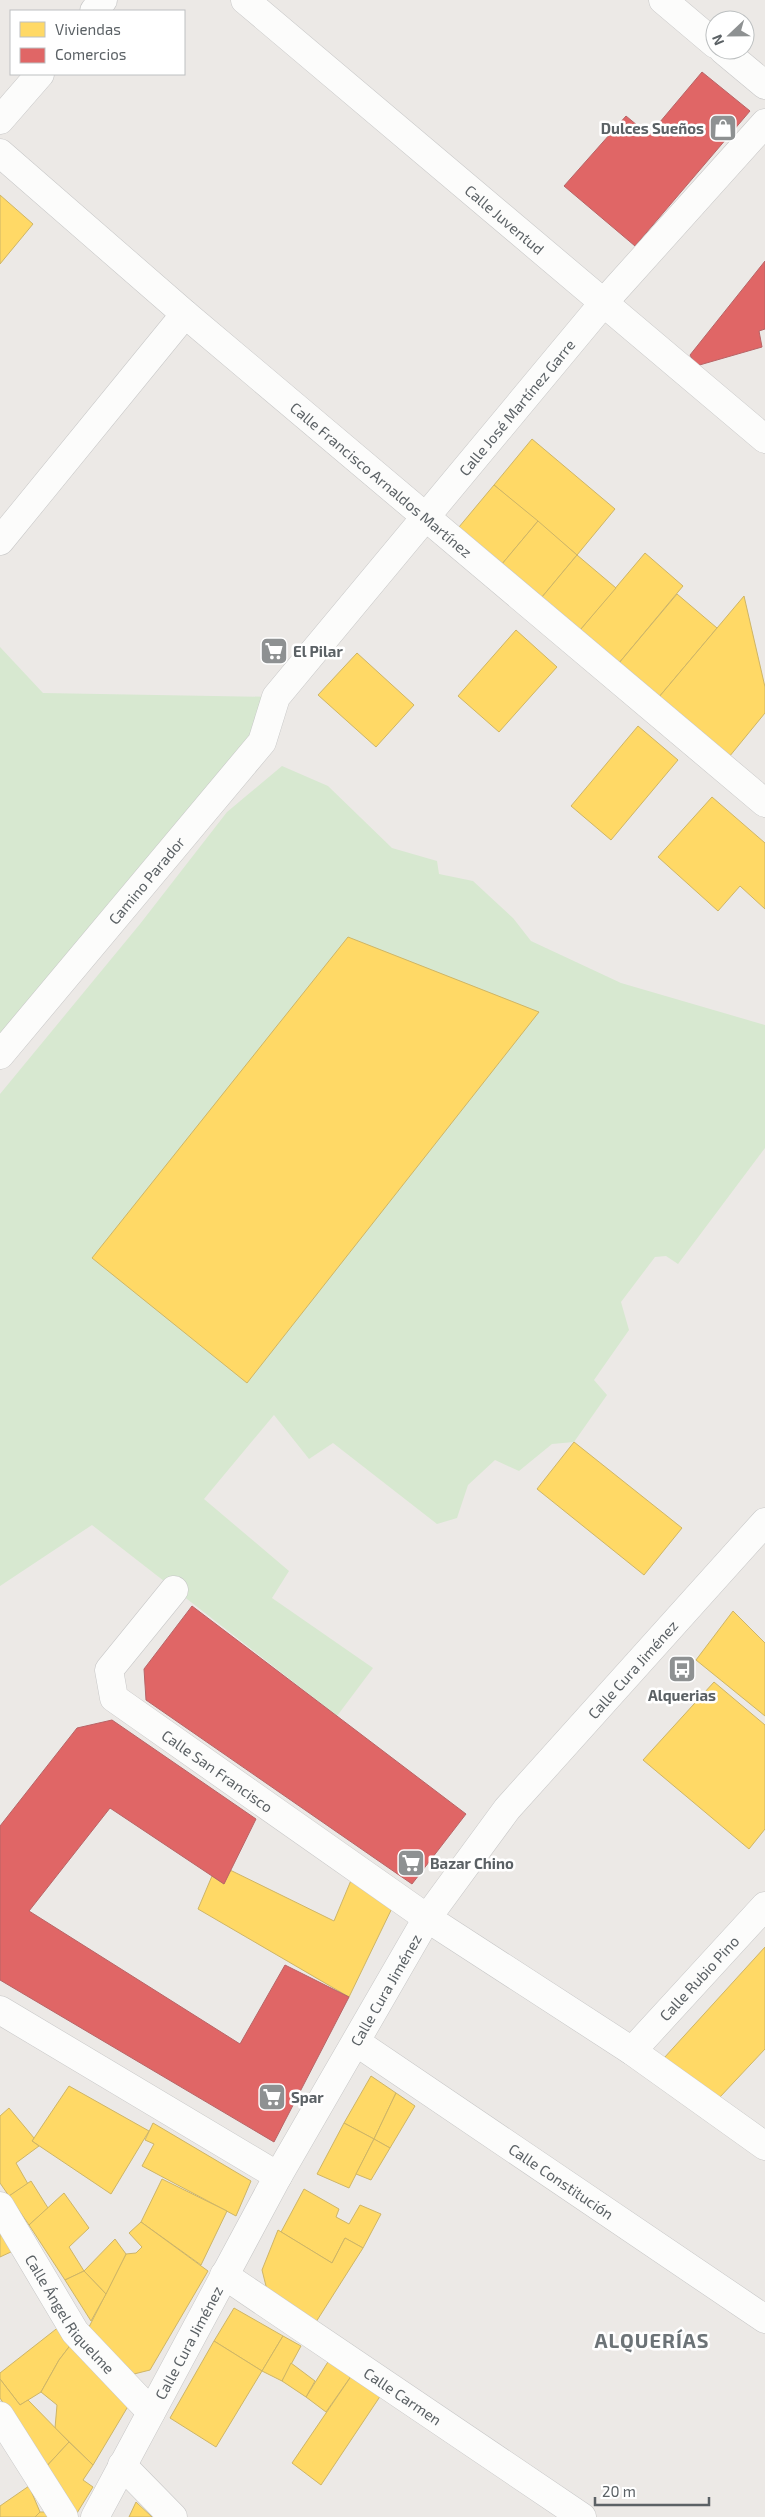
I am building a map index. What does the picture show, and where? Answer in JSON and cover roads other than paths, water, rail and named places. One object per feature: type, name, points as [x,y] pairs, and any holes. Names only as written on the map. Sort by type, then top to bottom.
[{"type":"street","points":[[95,10],[103,0]]},
{"type":"street","name":"Calle Juventud","points":[[245,0],[605,301],[765,438]]},
{"type":"street","points":[[663,0],[705,36]]},
{"type":"street","points":[[735,60],[765,85]]},
{"type":"street","points":[[0,120],[39,75]]},
{"type":"street","name":"Calle José Martínez Garre","points":[[276,697],[605,301],[765,123]]},
{"type":"street","name":"Calle Francisco Arnaldos Martínez","points":[[0,154],[185,314],[765,803]]},
{"type":"street","points":[[0,542],[185,314]]},
{"type":"street","name":"Camino Parador","points":[[0,1055],[262,742],[276,697]]},
{"type":"street","name":"Calle Cura Jiménez","points":[[95,2517],[278,2176],[427,1918],[507,1809],[765,1522]]},
{"type":"street","name":"Calle San Francisco","points":[[174,1590],[109,1670],[114,1698],[427,1918],[632,2051],[765,2146]]},
{"type":"street","name":"Calle Rubio Pino","points":[[632,2051],[765,1906]]},
{"type":"street","points":[[0,2010],[278,2176]]},
{"type":"street","name":"Calle Constitución","points":[[356,2042],[765,2319]]},
{"type":"street","name":"Calle Ángel Riquelme","points":[[0,2206],[74,2332],[151,2412]]},
{"type":"street","name":"Calle Carmen","points":[[224,2274],[582,2517]]},
{"type":"street","points":[[0,2416],[64,2517]]},
{"type":"street","points":[[122,2466],[173,2517]]},
{"type":"place","name":"Dulces Sueños","points":[[723,128]]},
{"type":"place","name":"El Pilar","points":[[274,651]]},
{"type":"place","name":"Alquerias","points":[[682,1669]]},
{"type":"place","name":"Bazar Chino","points":[[411,1863]]},
{"type":"place","name":"Spar","points":[[272,2097]]},
{"type":"district","name":"ALQUERÍAS","points":[[652,2340]]}]
